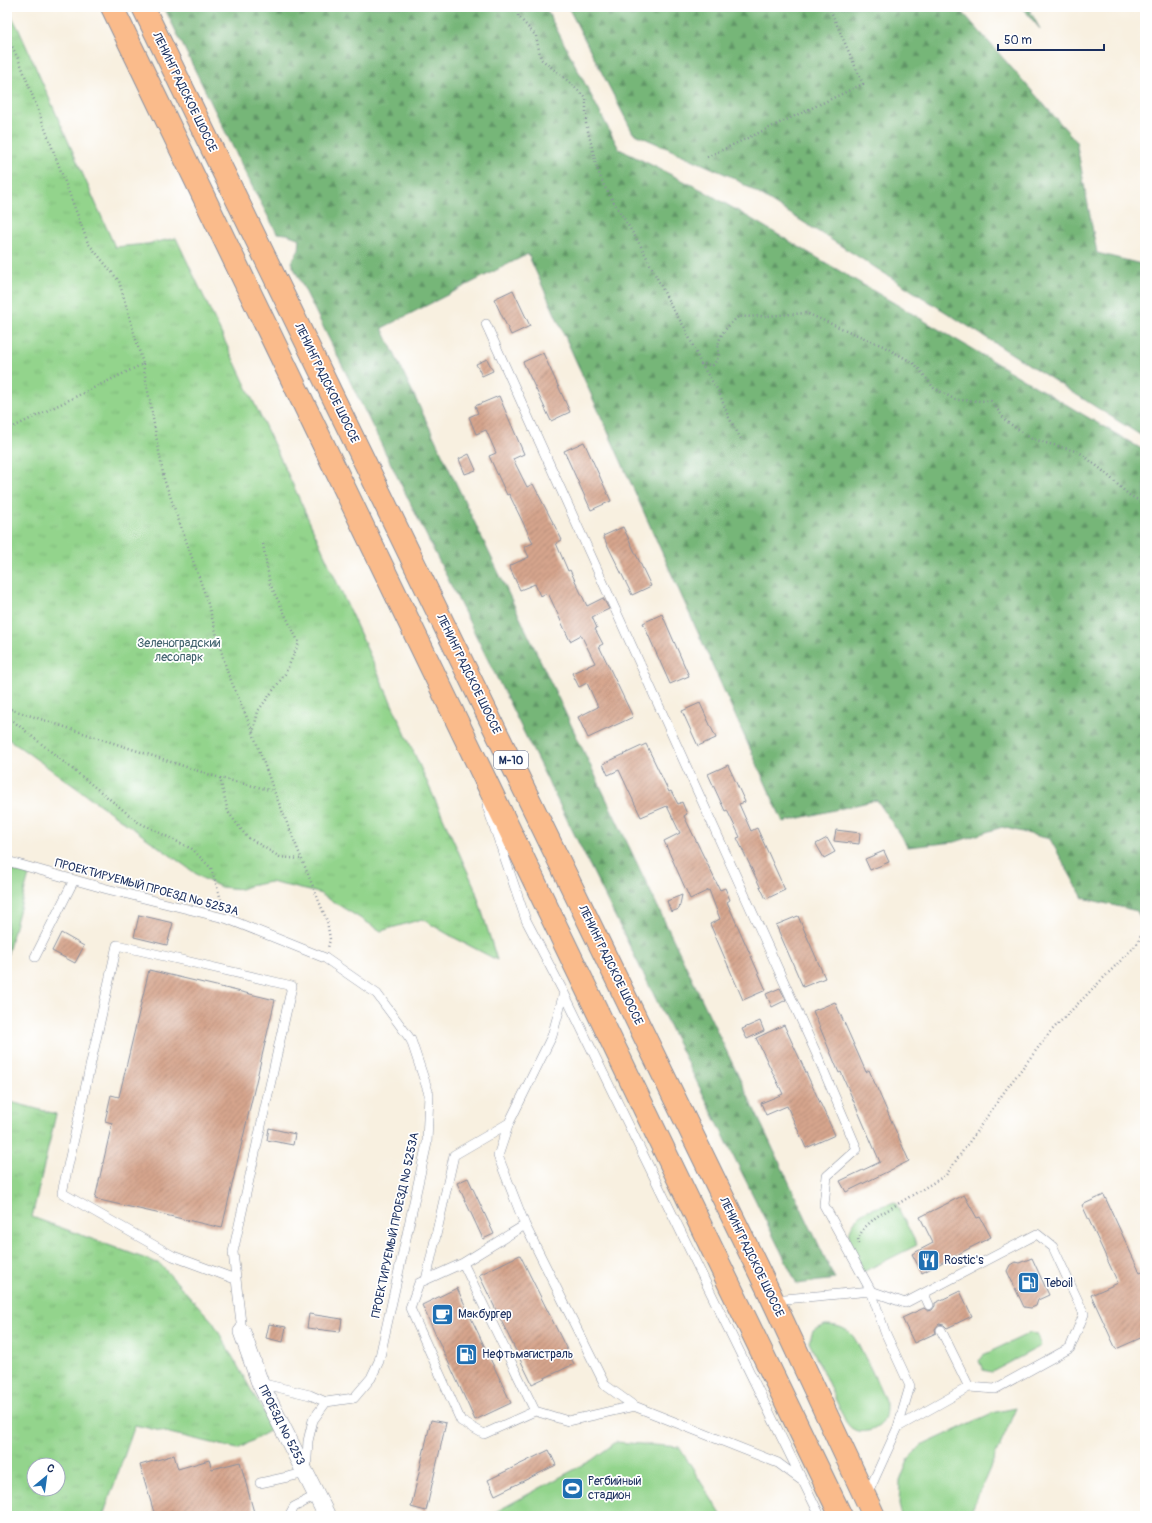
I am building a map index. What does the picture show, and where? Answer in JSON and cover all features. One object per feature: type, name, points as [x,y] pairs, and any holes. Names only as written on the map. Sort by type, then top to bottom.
[{"type":"highway","name":"М-10","points":[[112,7],[462,733],[813,1455],[841,1516]]},
{"type":"highway","name":"ЛЕНИНГРАДСКОЕ ШОССЕ","points":[[143,7],[774,1300],[870,1507]]},
{"type":"street","name":"ПРОЕЗД № 5253","points":[[242,1332],[260,1383],[327,1516]]},
{"type":"lane","points":[[486,324],[817,1055],[857,1149],[827,1176],[824,1206],[871,1291],[885,1332],[910,1386],[898,1427],[870,1507]]},
{"type":"lane","points":[[462,733],[526,920],[564,993],[820,1516]]},
{"type":"lane","name":"ПРОЕКТИРУЕМЫЙ ПРОЕЗД № 5253А","points":[[7,861],[74,880],[228,919],[325,958],[377,994],[410,1040],[429,1094],[427,1143],[379,1361],[371,1378],[354,1398],[326,1402]]},
{"type":"lane","points":[[35,958],[74,880]]},
{"type":"lane","points":[[235,1279],[173,1256],[62,1193],[117,946],[292,986],[232,1252],[242,1332]]},
{"type":"lane","points":[[564,993],[552,1036],[509,1123],[498,1156],[525,1225],[605,1384],[634,1406],[778,1463],[802,1480]]},
{"type":"lane","points":[[426,1280],[454,1155],[509,1123]]},
{"type":"lane","points":[[525,1225],[463,1263],[419,1283],[410,1308],[461,1421],[484,1434],[535,1411],[568,1420],[634,1406]]},
{"type":"lane","points":[[774,1300],[871,1291],[905,1303],[1037,1234],[1053,1247],[1084,1314],[1070,1348],[995,1389],[969,1387],[898,1427]]},
{"type":"lane","points":[[463,1263],[535,1411]]},
{"type":"lane","points":[[924,1294],[929,1305]]},
{"type":"lane","points":[[942,1330],[969,1387]]},
{"type":"lane","points":[[260,1383],[310,1395],[326,1402],[313,1420],[308,1441],[306,1473],[260,1483]]},
{"type":"lane","points":[[289,1516],[294,1507],[317,1495]]},
{"type":"path","points":[[518,7],[518,16],[536,36],[541,59],[586,98],[586,123],[597,168],[604,186],[642,248],[672,308],[685,328],[701,364],[718,392],[728,416],[741,439]]},
{"type":"path","points":[[707,157],[863,84],[829,7]]},
{"type":"path","points":[[7,36],[21,64],[88,243],[119,281],[143,364],[164,479],[206,597],[227,671],[253,733],[274,791],[327,922],[330,939],[325,958]]},
{"type":"path","points":[[701,364],[713,365],[719,358],[719,342],[728,326],[738,317],[806,313],[883,346],[915,364],[934,388],[956,400],[991,401],[1006,421],[1026,435],[1032,439],[1079,452],[1102,470],[1129,495],[1145,504]]},
{"type":"path","points":[[7,430],[143,364]]},
{"type":"path","points":[[253,733],[258,711],[285,674],[299,643],[270,584],[263,544]]},
{"type":"path","points":[[7,708],[220,778],[274,791]]},
{"type":"path","points":[[7,716],[138,822],[192,849],[211,868],[228,919]]},
{"type":"path","points":[[220,778],[228,812],[247,837],[280,857],[301,859]]},
{"type":"path","points":[[859,1245],[858,1238],[864,1228],[876,1217],[946,1175],[1007,1088],[1051,1031],[1138,943],[1145,926]]},
{"type":"green space","name":"Зеленоградский лесопарк","points":[[7,7],[19,30],[115,247],[147,244],[176,238],[293,485],[474,886],[497,960],[422,919],[381,931],[319,893],[270,882],[241,889],[221,887],[202,878],[7,738]]},
{"type":"green space","points":[[164,7],[545,7],[619,149],[704,191],[1145,451],[1145,930],[1137,911],[1083,898],[1050,839],[1002,827],[955,842],[908,847],[877,800],[783,822],[528,254],[382,328],[835,1279],[797,1284],[291,262],[299,250],[300,239],[287,234],[277,233],[254,190]]},
{"type":"green space","points":[[568,7],[958,7],[1076,141],[1097,253],[1145,265],[1145,438],[732,177],[633,133]]},
{"type":"green space","points":[[1022,7],[1028,7],[1040,29]]},
{"type":"green space","points":[[7,869],[29,875],[7,956]]},
{"type":"green space","points":[[7,1101],[56,1114],[32,1217],[160,1264],[213,1322],[273,1429],[238,1449],[135,1425],[103,1516],[7,1516]]},
{"type":"green space","points":[[895,1202],[917,1245],[863,1272],[851,1246],[850,1233],[852,1226],[858,1217],[866,1211]]},
{"type":"green space","points":[[825,1325],[840,1327],[849,1332],[860,1347],[871,1369],[886,1404],[886,1414],[884,1419],[875,1429],[861,1432],[851,1428],[846,1422],[809,1342],[813,1331]]},
{"type":"green space","points":[[1030,1333],[1037,1334],[1041,1346],[992,1372],[983,1370],[979,1361],[983,1355]]},
{"type":"green space","points":[[1016,1408],[970,1514],[971,1516],[902,1516],[899,1505],[900,1481],[909,1458],[921,1446],[992,1413]]},
{"type":"green space","points":[[616,1442],[679,1447],[722,1516],[488,1516],[592,1460]]},
{"type":"building","points":[[513,290],[530,326],[511,335],[494,299]]},
{"type":"building","points":[[543,353],[570,412],[551,421],[523,362]]},
{"type":"building","points":[[487,359],[493,371],[482,376],[476,364]]},
{"type":"building","points":[[499,396],[524,454],[513,459],[527,487],[533,484],[562,540],[556,543],[568,571],[570,570],[587,606],[603,598],[609,609],[592,617],[597,628],[595,629],[603,644],[599,646],[633,717],[588,738],[578,717],[598,707],[587,683],[579,687],[572,673],[595,663],[581,635],[570,641],[548,593],[540,596],[535,584],[520,590],[509,566],[529,557],[524,547],[533,543],[509,494],[507,495],[489,456],[496,453],[486,430],[476,434],[469,417],[478,413],[475,406]]},
{"type":"building","points":[[584,442],[611,501],[591,510],[564,451]]},
{"type":"building","points":[[469,454],[476,470],[465,474],[459,459]]},
{"type":"building","points":[[623,527],[651,586],[632,595],[603,536]]},
{"type":"building","points":[[662,614],[689,676],[670,684],[643,623]]},
{"type":"building","points":[[700,703],[716,738],[698,746],[682,711]]},
{"type":"building","points":[[646,744],[669,792],[671,791],[678,804],[682,802],[687,814],[684,816],[720,890],[725,888],[730,900],[727,902],[766,990],[743,1000],[710,924],[720,919],[709,890],[690,899],[664,841],[680,833],[667,806],[641,817],[619,770],[608,775],[603,764]]},
{"type":"building","points":[[728,765],[745,802],[739,804],[751,831],[757,828],[785,890],[766,899],[737,838],[740,837],[727,810],[725,811],[708,774]]},
{"type":"building","points":[[836,830],[860,833],[859,844],[834,841]]},
{"type":"building","points":[[827,838],[835,852],[824,858],[816,844]]},
{"type":"building","points":[[884,851],[889,862],[870,870],[865,859]]},
{"type":"building","points":[[682,895],[679,909],[671,912],[667,901]]},
{"type":"building","points":[[139,915],[173,923],[167,945],[134,937]]},
{"type":"building","points":[[798,916],[825,978],[803,987],[776,925]]},
{"type":"building","points":[[61,933],[84,946],[75,963],[52,951]]},
{"type":"building","points":[[149,970],[275,1000],[222,1228],[95,1199],[112,1123],[105,1121],[111,1095],[119,1097]]},
{"type":"building","points":[[780,988],[786,1000],[772,1007],[766,994]]},
{"type":"building","points":[[835,1002],[866,1072],[869,1070],[909,1161],[846,1192],[840,1181],[880,1162],[841,1072],[839,1073],[813,1011]]},
{"type":"building","points":[[760,1021],[764,1031],[747,1039],[742,1029]]},
{"type":"building","points":[[784,1025],[835,1135],[806,1148],[787,1106],[766,1115],[761,1103],[783,1094],[756,1038]]},
{"type":"building","points":[[269,1128],[295,1134],[293,1145],[267,1140]]},
{"type":"building","points":[[468,1178],[494,1234],[483,1239],[457,1183]]},
{"type":"building","points":[[964,1195],[977,1218],[980,1217],[991,1237],[922,1273],[912,1254],[933,1243],[920,1217]]},
{"type":"building","points":[[1104,1195],[1140,1273],[1145,1271],[1145,1336],[1116,1349],[1091,1295],[1118,1283],[1082,1205]]},
{"type":"building","points":[[520,1255],[574,1364],[532,1384],[479,1275]]},
{"type":"building","name":"Teboil","points":[[1032,1258],[1049,1295],[1038,1300],[1036,1306],[1031,1308],[1024,1307],[1007,1271],[1010,1265],[1015,1262],[1019,1263]]},
{"type":"building","name":"Нефтьмагистраль","points":[[457,1288],[511,1403],[475,1420],[422,1305]]},
{"type":"building","points":[[960,1291],[972,1316],[947,1328],[944,1325],[939,1324],[935,1329],[936,1333],[914,1343],[902,1318],[924,1308],[928,1311],[932,1310],[935,1303]]},
{"type":"building","points":[[309,1314],[342,1319],[340,1332],[307,1328]]},
{"type":"building","points":[[269,1324],[286,1327],[283,1342],[266,1338]]},
{"type":"building","points":[[431,1420],[446,1423],[426,1511],[411,1507]]},
{"type":"building","points":[[549,1450],[556,1465],[495,1495],[488,1480]]},
{"type":"building","points":[[174,1455],[178,1469],[209,1460],[212,1469],[240,1462],[255,1516],[155,1516],[140,1465]]},
{"type":"place","name":"Rostic's","points":[[929,1260]]},
{"type":"place","name":"Teboil","points":[[1028,1283]]},
{"type":"place","name":"Макбургер","points":[[443,1314]]},
{"type":"place","name":"Нефтьмагистраль","points":[[466,1354]]},
{"type":"place","name":"Регбийный стадион","points":[[573,1488]]}]
